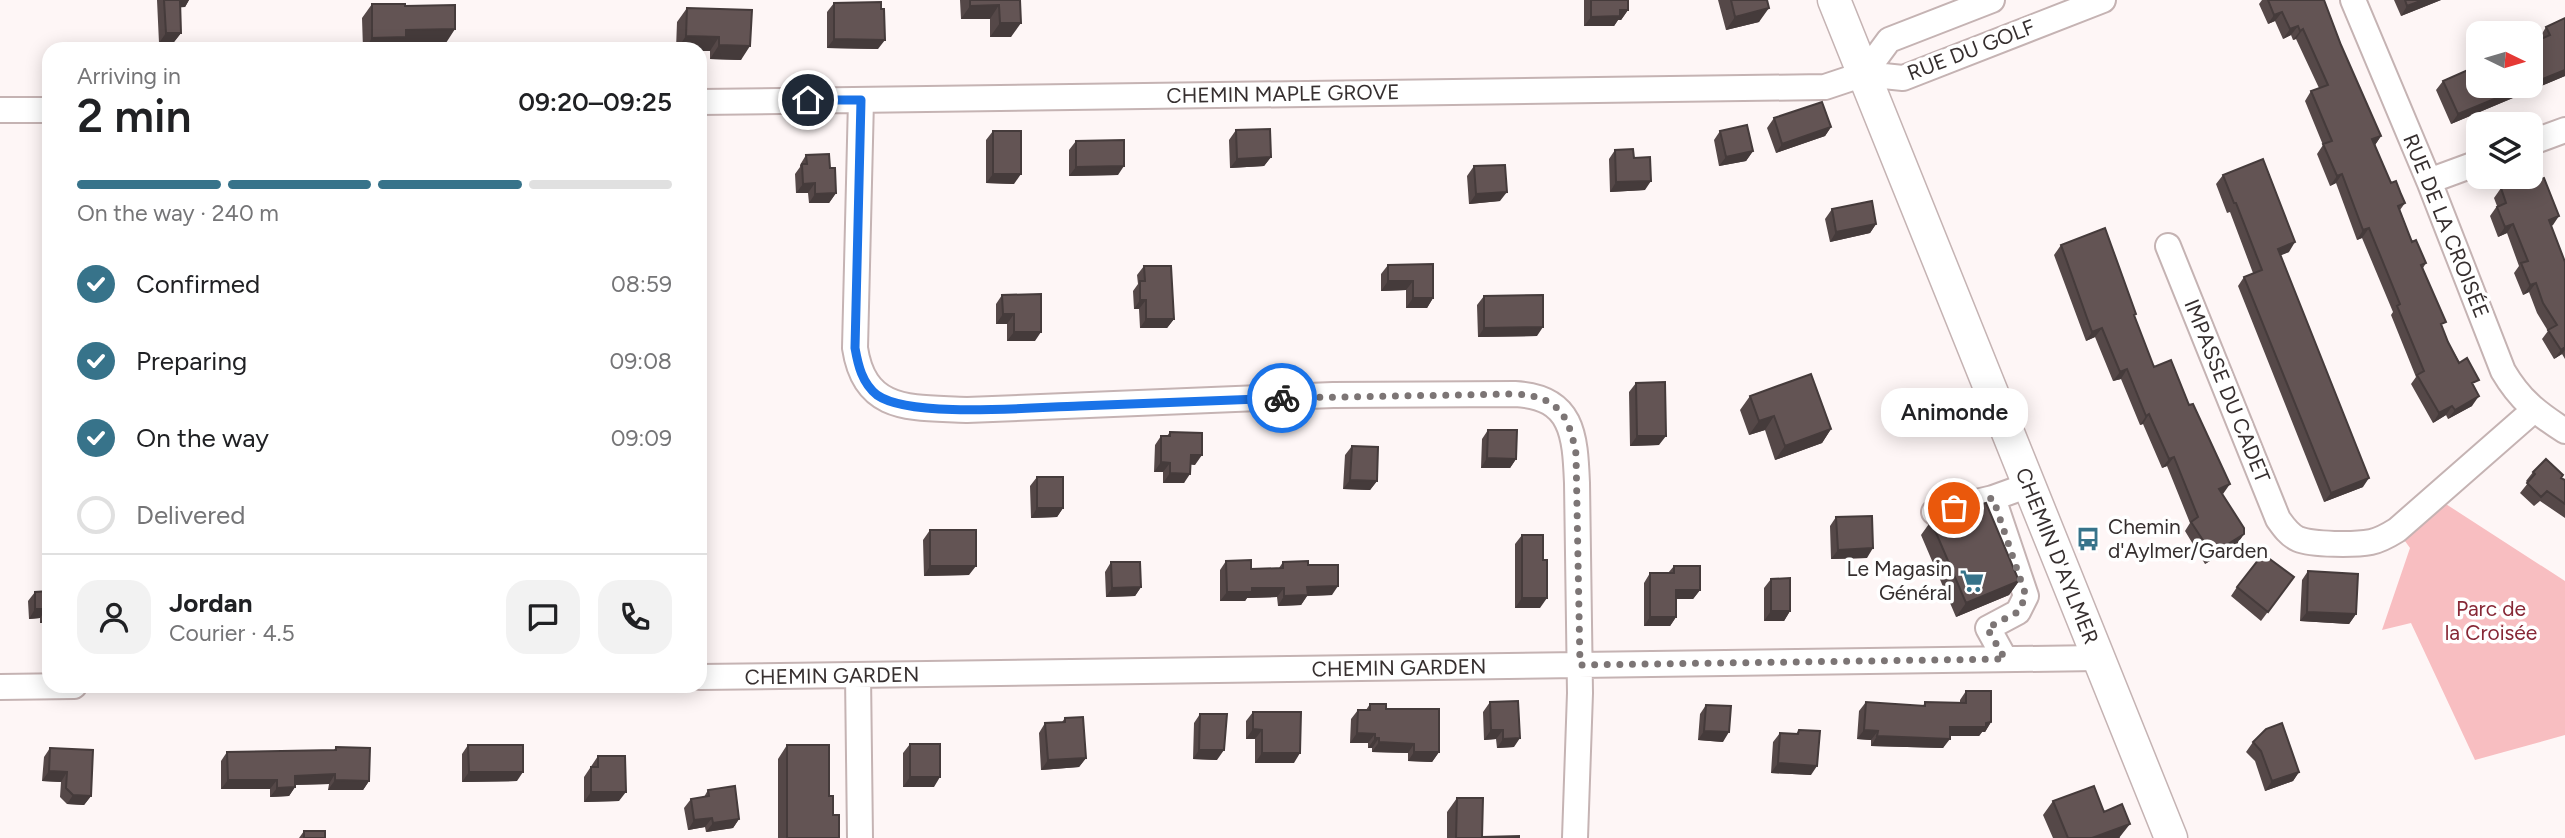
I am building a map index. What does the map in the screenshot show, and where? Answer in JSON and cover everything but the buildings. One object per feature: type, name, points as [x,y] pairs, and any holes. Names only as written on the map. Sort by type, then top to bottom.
[{"type":"main road","name":"CHEMIN D'AYLMER","points":[[1834,0],[2171,838]]},
{"type":"street","name":"RUE DU GOLF","points":[[1864,74],[1889,40],[1992,0]]},
{"type":"street","name":"RUE DU GOLF","points":[[1864,74],[1903,78],[2103,0]]},
{"type":"street","name":"RUE DE LA CROISÉE","points":[[2353,0],[2429,181],[2503,371],[2516,392],[2534,410],[2565,432]]},
{"type":"street","name":"CHEMIN MAPLE GROVE","points":[[707,102],[1825,87],[1864,74]]},
{"type":"street","points":[[861,100],[855,348],[858,368],[877,395],[913,407],[967,410],[1333,395],[1515,394],[1531,395],[1555,405],[1572,430],[1576,454],[1580,665],[1575,838]]},
{"type":"street","points":[[0,110],[42,110]]},
{"type":"street","points":[[2543,138],[2565,130]]},
{"type":"street","points":[[2429,181],[2466,167]]},
{"type":"street","name":"IMPASSE DU CADET","points":[[2168,246],[2278,519],[2296,538],[2309,542],[2356,543],[2382,539],[2397,530],[2534,410]]},
{"type":"street","points":[[1934,512],[1993,498],[2029,485]]},
{"type":"street","points":[[1993,498],[2026,596],[2018,612],[1987,628],[2005,659]]},
{"type":"street","name":"CHEMIN GARDEN","points":[[707,677],[2098,658]]},
{"type":"street","points":[[858,675],[860,838]]},
{"type":"street","points":[[0,687],[42,686]]},
{"type":"green space","name":"Parc de la Croisée","points":[[2435,497],[2565,581],[2565,735],[2475,760],[2411,623],[2382,630],[2410,548],[2397,530]]},
{"type":"way so far","points":[[1282,398],[1333,395],[1515,394],[1531,395],[1555,405],[1572,430],[1576,454],[1580,665],[2005,659],[1987,628],[2018,612],[2026,596],[1993,498],[1954,508]]},
{"type":"place","name":"Animonde","points":[[1954,508]]},
{"type":"place","name":"Chemin d'Aylmer/Garden","points":[[2088,539]]},
{"type":"place","name":"Le Magasin Général","points":[[1972,581]]},
{"type":"route","points":[[808,100],[861,100],[855,348],[858,368],[877,395],[913,407],[967,410],[1282,398]]}]
